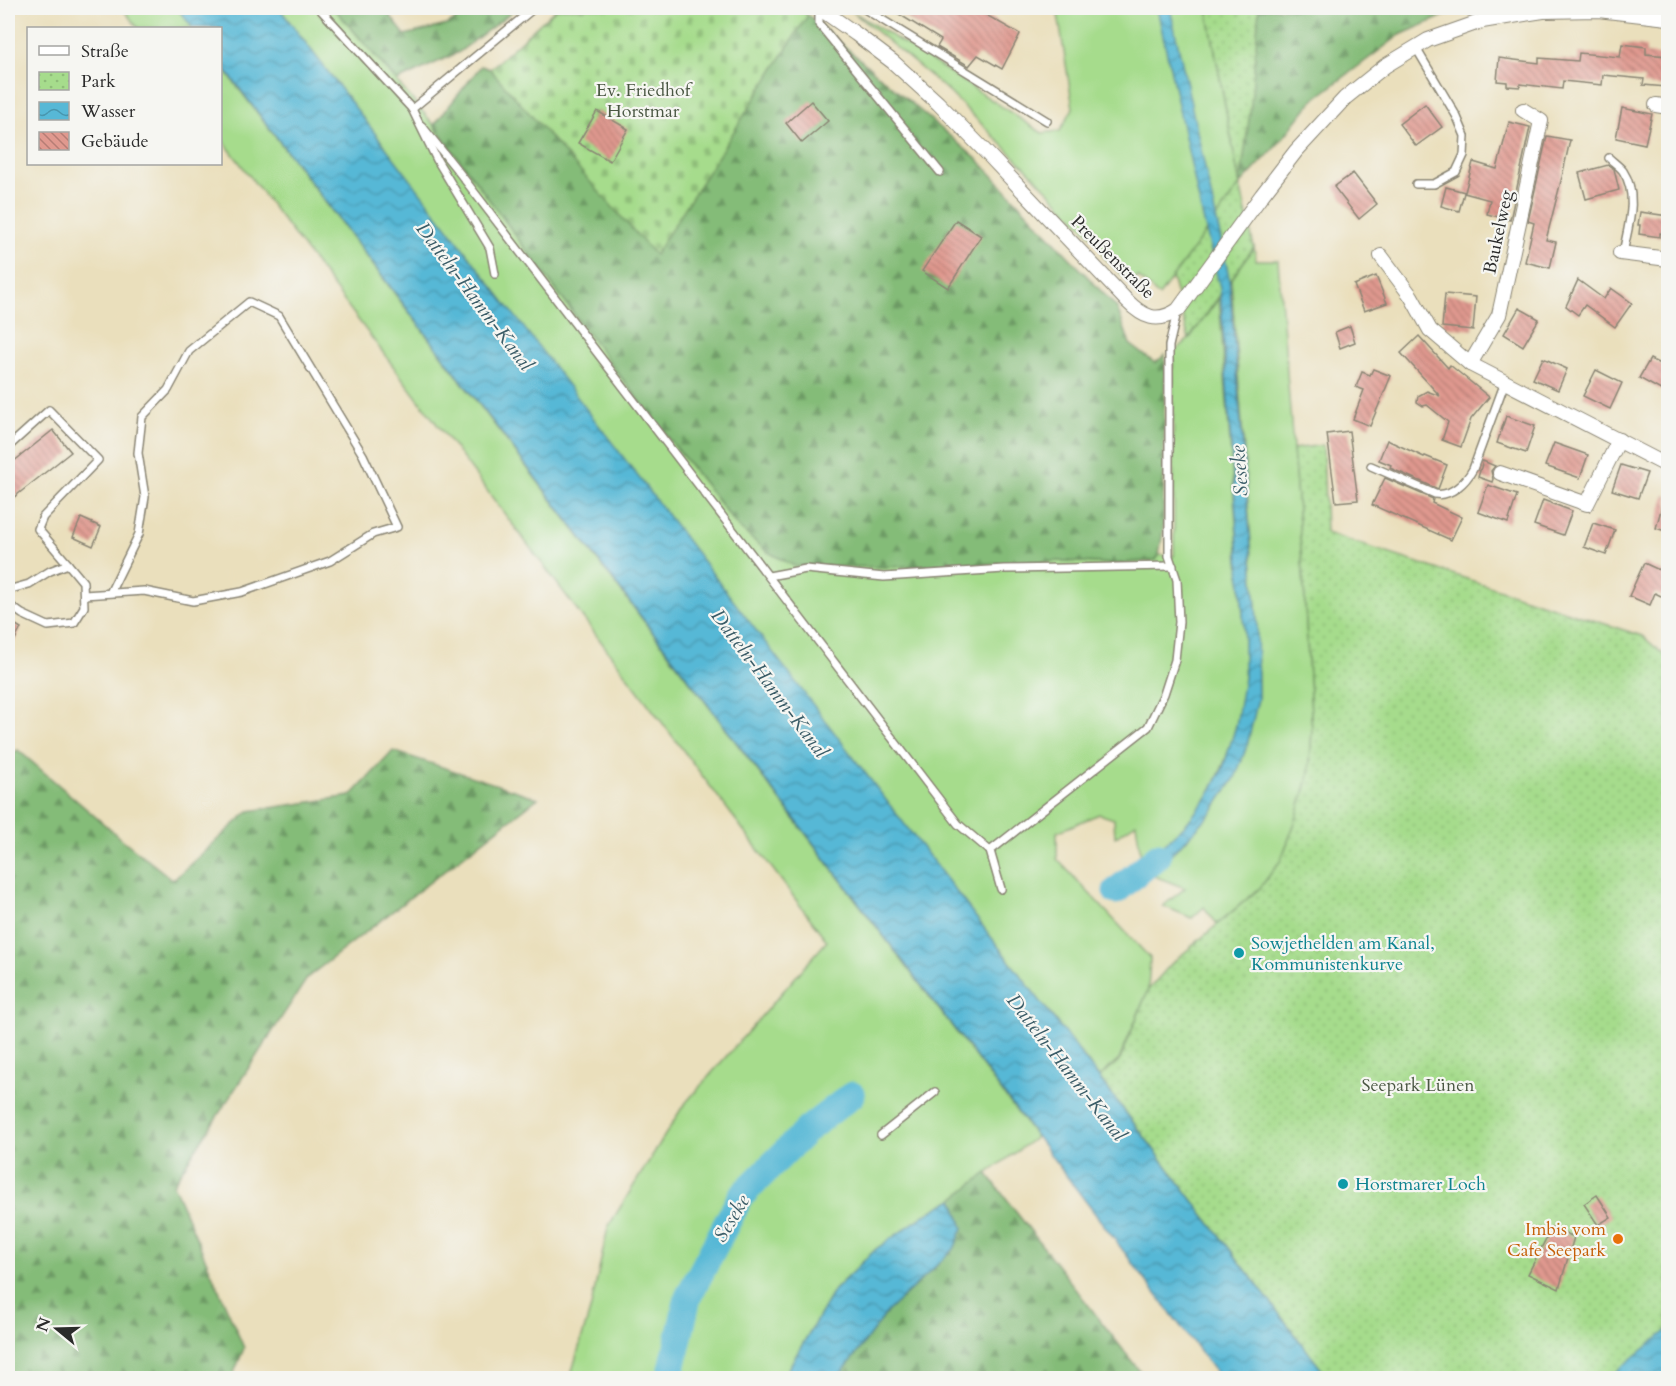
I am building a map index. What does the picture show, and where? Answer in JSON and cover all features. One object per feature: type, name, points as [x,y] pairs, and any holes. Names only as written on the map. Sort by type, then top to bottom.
[{"type":"street","name":"Preußenstraße","points":[[819,8],[893,62],[938,103],[1136,309],[1147,316],[1157,318],[1167,317],[1178,310]]},
{"type":"street","points":[[1178,310],[1296,151],[1345,98],[1385,66],[1428,40],[1481,14],[1598,10],[1668,18]]},
{"type":"street","name":"Baukelweg","points":[[1470,364],[1499,315],[1541,121],[1523,110]]},
{"type":"street","points":[[1621,253],[1668,259]]},
{"type":"street","points":[[1380,256],[1411,296],[1430,330],[1470,364],[1668,466]]},
{"type":"street","points":[[1500,473],[1587,504],[1619,440]]},
{"type":"lane","points":[[319,8],[412,109],[437,160],[490,248],[495,274]]},
{"type":"lane","points":[[412,109],[534,8]]},
{"type":"lane","name":"Preußenstraße","points":[[819,8],[819,24],[940,172]]},
{"type":"lane","points":[[863,8],[1047,121]]},
{"type":"lane","points":[[1416,48],[1457,117],[1465,136],[1464,155],[1456,172],[1434,184],[1416,184]]},
{"type":"lane","points":[[422,126],[958,824],[990,851],[1001,889]]},
{"type":"lane","points":[[1609,158],[1622,170],[1631,190],[1632,201],[1621,253]]},
{"type":"lane","points":[[84,595],[144,591],[193,601],[242,592],[330,561],[373,534],[396,527],[363,455],[279,316],[249,302],[189,351],[168,390],[142,417],[138,453],[145,498],[139,534],[110,593]]},
{"type":"lane","points":[[990,851],[1148,726],[1164,694],[1175,660],[1179,622],[1177,580],[1169,556],[1169,345],[1178,310]]},
{"type":"lane","points":[[1371,466],[1436,494],[1445,494],[1455,489],[1469,477],[1473,469],[1504,382]]},
{"type":"lane","points":[[8,447],[49,410],[98,460],[43,517],[39,529],[83,582],[84,607],[74,623],[48,626],[22,614],[8,604]]},
{"type":"lane","points":[[8,591],[29,584],[50,571],[68,564]]},
{"type":"lane","points":[[769,576],[806,569],[884,577],[1004,569],[1173,566]]},
{"type":"lane","points":[[881,1135],[935,1092]]},
{"type":"green space","points":[[122,8],[177,8],[192,27],[137,27]]},
{"type":"green space","points":[[279,8],[334,8],[434,125],[611,364],[739,528],[884,567],[1064,561],[1113,564],[1156,560],[1159,555],[1174,556],[1173,353],[1189,339],[1219,298],[1244,629],[1244,680],[1233,737],[1227,756],[1210,791],[1200,808],[1187,823],[1142,863],[1136,823],[1115,837],[1114,819],[1099,814],[1057,832],[1057,859],[1150,958],[1148,990],[1119,1060],[1099,1077],[767,647]]},
{"type":"green space","points":[[334,8],[384,8],[405,35],[447,25],[474,8],[517,8],[459,52],[397,81]]},
{"type":"green space","name":"Ev. Friedhof Horstmar","points":[[557,8],[797,8],[808,15],[655,255],[490,69]]},
{"type":"green space","points":[[1057,8],[1207,8],[1240,185],[1159,296],[1138,277],[1130,284],[1103,256],[1099,244],[947,90],[853,12],[1042,133],[1060,131],[1073,108]]},
{"type":"green space","points":[[1207,8],[1259,8],[1251,104],[1240,185]]},
{"type":"green space","points":[[1259,8],[1462,8],[1400,35],[1312,101],[1279,143],[1240,185],[1251,104]]},
{"type":"green space","points":[[808,15],[978,160],[1117,308],[1130,344],[1155,363],[1165,355],[1163,531],[1156,560],[1113,564],[1064,561],[884,567],[794,566],[768,552],[739,528],[611,364],[434,125],[481,66],[490,69],[655,254]]},
{"type":"green space","points":[[222,67],[1036,1137],[953,1199],[925,1215],[876,1249],[834,1290],[783,1378],[570,1378],[591,1307],[608,1227],[683,1106],[827,941],[222,139]]},
{"type":"green space","points":[[1240,185],[1254,247],[1189,339],[1172,278]]},
{"type":"green space","points":[[1254,247],[1256,260],[1278,260],[1304,585],[1312,731],[1309,775],[1281,860],[1260,888],[1217,924],[1204,907],[1192,918],[1163,906],[1185,888],[1149,874],[1212,812],[1235,778],[1258,699],[1257,620],[1231,280]]},
{"type":"green space","name":"Seepark Lünen","points":[[1323,445],[1326,533],[1642,636],[1668,658],[1668,1378],[1328,1378],[1099,1077],[1120,1060],[1148,990],[1171,964],[1260,888],[1281,860],[1296,820],[1309,775],[1312,731],[1304,585],[1293,449]]},
{"type":"green space","points":[[18,750],[173,880],[249,811],[351,796],[393,751],[538,798],[308,977],[173,1184],[244,1348],[232,1378],[8,1378],[8,756]]},
{"type":"green space","points":[[987,1173],[1145,1378],[838,1378],[888,1311],[954,1249],[963,1228],[953,1199]]},
{"type":"water","name":"Datteln-Hamm-Kanal","points":[[177,8],[279,8],[1328,1378],[1220,1378],[222,65],[222,27],[192,27]]},
{"type":"water","points":[[1157,8],[1170,8],[1229,277],[1257,620],[1258,699],[1247,746],[1235,778],[1212,812],[1149,874],[1144,874],[1132,883],[1128,877],[1186,824],[1207,798],[1223,768],[1236,726],[1244,678],[1244,629],[1220,288]]},
{"type":"water","points":[[953,1199],[963,1228],[954,1249],[888,1311],[838,1378],[783,1378],[834,1290],[876,1249],[925,1215]]},
{"type":"water","points":[[1668,1330],[1668,1378],[1608,1378]]},
{"type":"building","points":[[889,8],[980,8],[979,11],[1020,34],[1002,69],[978,55],[969,66],[937,47],[941,40]]},
{"type":"building","points":[[1622,44],[1646,47],[1646,54],[1668,56],[1667,87],[1643,85],[1644,79],[1603,75],[1602,85],[1563,81],[1562,89],[1520,84],[1520,87],[1507,86],[1507,82],[1497,81],[1499,58],[1539,63],[1539,58],[1578,61],[1579,53],[1620,57]]},
{"type":"building","points":[[811,101],[828,121],[802,143],[786,123]]},
{"type":"building","points":[[1425,104],[1442,127],[1416,146],[1399,124]]},
{"type":"building","points":[[1622,108],[1652,114],[1645,144],[1616,138]]},
{"type":"building","points":[[597,111],[628,129],[610,161],[578,143]]},
{"type":"building","points":[[1509,122],[1530,127],[1510,220],[1487,214],[1490,200],[1464,193],[1459,211],[1441,206],[1446,187],[1465,192],[1473,162],[1497,169]]},
{"type":"building","points":[[1547,136],[1570,140],[1546,240],[1556,242],[1550,268],[1525,262],[1534,223],[1528,221]]},
{"type":"building","points":[[1608,165],[1614,169],[1619,190],[1586,199],[1579,173]]},
{"type":"building","points":[[1353,173],[1377,204],[1359,219],[1334,187]]},
{"type":"building","points":[[1640,212],[1668,216],[1668,234],[1660,233],[1660,237],[1639,234]]},
{"type":"building","points":[[956,220],[981,236],[948,288],[922,271]]},
{"type":"building","points":[[1376,276],[1387,303],[1364,311],[1354,285]]},
{"type":"building","points":[[1578,280],[1604,299],[1611,288],[1632,303],[1615,327],[1585,305],[1578,315],[1566,306]]},
{"type":"building","points":[[1445,294],[1476,297],[1473,330],[1442,327]]},
{"type":"building","points":[[1519,308],[1539,319],[1523,346],[1504,334]]},
{"type":"building","points":[[1350,326],[1355,342],[1340,348],[1335,332]]},
{"type":"building","points":[[1419,336],[1448,368],[1450,365],[1489,397],[1471,419],[1461,447],[1442,440],[1448,422],[1427,405],[1423,406],[1417,402],[1418,396],[1427,391],[1440,396],[1401,353]]},
{"type":"building","points":[[1543,358],[1567,369],[1558,390],[1533,379]]},
{"type":"building","points":[[1650,359],[1668,368],[1668,394],[1639,378]]},
{"type":"building","points":[[1373,369],[1391,376],[1370,426],[1353,419],[1364,390],[1356,387],[1362,372],[1370,375]]},
{"type":"building","points":[[1596,370],[1622,383],[1610,409],[1583,396]]},
{"type":"building","points":[[1506,416],[1535,426],[1526,453],[1497,443]]},
{"type":"building","points":[[53,430],[71,452],[8,502],[8,466]]},
{"type":"building","points":[[1349,431],[1358,500],[1336,502],[1327,434]]},
{"type":"building","points":[[1387,440],[1447,465],[1438,489],[1390,468],[1391,465],[1379,460]]},
{"type":"building","points":[[1554,443],[1588,455],[1580,478],[1545,466]]},
{"type":"building","points":[[1483,461],[1495,466],[1491,471],[1492,482],[1478,477]]},
{"type":"building","points":[[1621,465],[1647,473],[1638,498],[1612,490]]},
{"type":"building","points":[[1385,478],[1433,499],[1432,503],[1462,517],[1451,540],[1372,505]]},
{"type":"building","points":[[1488,485],[1517,495],[1508,523],[1478,512]]},
{"type":"building","points":[[1665,495],[1668,496],[1668,532],[1656,528]]},
{"type":"building","points":[[1543,500],[1572,511],[1563,535],[1534,525]]},
{"type":"building","points":[[81,518],[101,527],[93,546],[73,537]]},
{"type":"building","points":[[1593,523],[1615,530],[1606,555],[1584,547]]},
{"type":"building","points":[[1644,563],[1668,574],[1668,591],[1665,598],[1655,593],[1650,605],[1629,596]]},
{"type":"building","points":[[8,620],[21,628],[8,653]]},
{"type":"building","points":[[1597,1195],[1611,1217],[1598,1225],[1584,1204]]},
{"type":"building","points":[[1552,1227],[1574,1237],[1559,1289],[1528,1274]]},
{"type":"waterway","name":"Seseke","points":[[1116,891],[1158,856]]},
{"type":"waterway","name":"Seseke","points":[[670,1378],[688,1297],[741,1196],[808,1129],[852,1095]]},
{"type":"place","name":"Sowjethelden am Kanal, Kommunistenkurve","points":[[1239,953]]},
{"type":"place","name":"Horstmarer Loch","points":[[1343,1184]]},
{"type":"place","name":"Imbis vom Cafe Seepark","points":[[1618,1239]]}]
